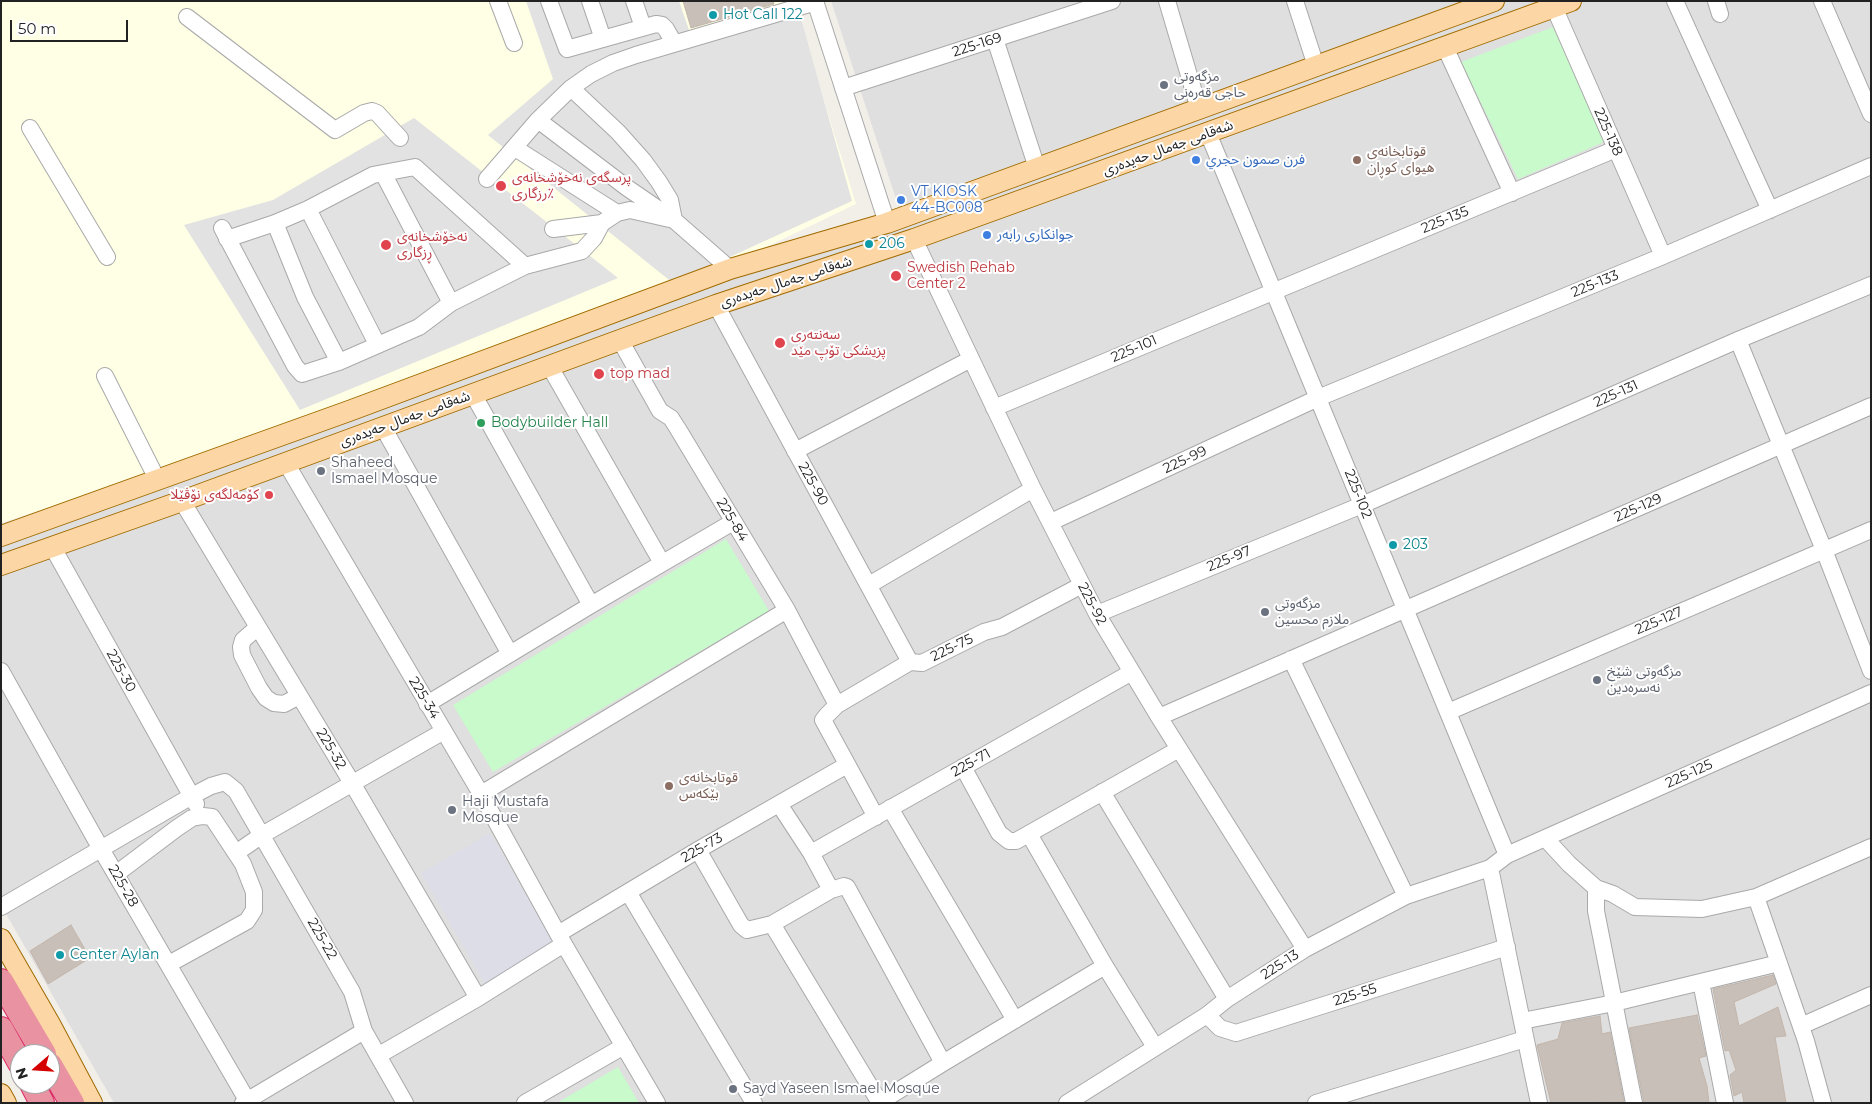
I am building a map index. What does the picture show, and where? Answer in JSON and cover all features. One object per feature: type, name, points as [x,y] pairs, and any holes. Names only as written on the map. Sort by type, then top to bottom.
[{"type":"highway","points":[[1,981],[38,1044]]},
{"type":"highway","points":[[1,1029],[10,1045]]},
{"type":"highway","points":[[60,1082],[72,1103]]},
{"type":"main road","name":"شەقامی جەمال حەیدەری","points":[[1,536],[349,412],[730,269],[887,223],[1494,1]]},
{"type":"main road","name":"شەقامی جەمال حەیدەری","points":[[1,565],[182,501],[716,305],[914,240],[1563,4]]},
{"type":"main road","points":[[1460,13],[1468,39]]},
{"type":"main road","points":[[349,412],[360,436]]},
{"type":"main road","points":[[1,939],[50,1024],[92,1103]]},
{"type":"main road","points":[[1,1094],[6,1103]]},
{"type":"street","points":[[498,1],[514,43]]},
{"type":"street","points":[[549,1],[565,48],[569,49],[643,26],[656,24],[662,25],[674,43]]},
{"type":"street","points":[[590,1],[603,39]]},
{"type":"street","points":[[634,1],[643,26]]},
{"type":"street","points":[[487,180],[538,120],[571,88],[591,74],[613,63],[674,43],[816,1],[887,223]]},
{"type":"street","name":"225-169","points":[[843,88],[1112,1]]},
{"type":"street","points":[[1167,1],[1200,109]]},
{"type":"street","points":[[1295,1],[1316,66]]},
{"type":"street","points":[[1675,1],[1770,210]]},
{"type":"street","points":[[1822,1],[1871,114]]},
{"type":"street","name":"225-138","points":[[1563,4],[1616,149],[1663,256]]},
{"type":"street","points":[[188,17],[335,130],[364,113],[372,111],[377,113],[400,138]]},
{"type":"street","points":[[995,39],[1037,168]]},
{"type":"street","points":[[1445,47],[1512,193]]},
{"type":"street","points":[[571,88],[618,132],[643,160],[670,200],[674,220]]},
{"type":"street","points":[[538,120],[626,187],[674,220],[730,269]]},
{"type":"street","points":[[30,128],[107,257]]},
{"type":"street","name":"225-102","points":[[1208,133],[1507,855]]},
{"type":"street","points":[[515,148],[617,213]]},
{"type":"street","name":"225-135","points":[[1274,291],[1616,149]]},
{"type":"street","name":"225-133","points":[[1318,398],[1663,256],[1871,166]]},
{"type":"street","points":[[526,266],[415,167],[373,174],[308,209],[275,223],[225,234],[295,366],[302,374],[339,362],[419,327],[451,303],[526,266],[582,251],[594,238],[602,223]]},
{"type":"street","points":[[383,172],[451,303]]},
{"type":"street","points":[[308,209],[377,344]]},
{"type":"street","points":[[553,230],[602,223],[617,213],[630,210],[674,220]]},
{"type":"street","points":[[275,223],[305,297],[339,362]]},
{"type":"street","name":"225-92","points":[[914,240],[1033,489],[1097,614],[1304,949]]},
{"type":"street","name":"225-131","points":[[1362,505],[1738,340],[1871,285]]},
{"type":"street","name":"225-101","points":[[994,408],[1274,291]]},
{"type":"street","name":"225-90","points":[[716,305],[870,585],[910,662]]},
{"type":"street","name":"225-84","points":[[620,340],[660,411],[671,418],[787,610],[832,710],[823,720],[847,765]]},
{"type":"street","points":[[1738,340],[1824,550],[1871,671]]},
{"type":"street","points":[[795,451],[971,359]]},
{"type":"street","points":[[550,367],[662,563]]},
{"type":"street","points":[[105,376],[158,481]]},
{"type":"street","points":[[473,394],[591,605]]},
{"type":"street","name":"225-99","points":[[1051,522],[1318,398]]},
{"type":"street","name":"225-129","points":[[1159,717],[1871,406]]},
{"type":"street","points":[[383,427],[510,654]]},
{"type":"street","name":"225-34","points":[[286,463],[481,794],[561,939],[658,1103]]},
{"type":"street","points":[[870,585],[1033,489]]},
{"type":"street","name":"225-32","points":[[182,501],[352,783],[478,998]]},
{"type":"street","name":"225-97","points":[[1097,614],[1362,505]]},
{"type":"street","points":[[427,704],[733,522]]},
{"type":"street","name":"225-127","points":[[1448,712],[1871,530]]},
{"type":"street","name":"225-30","points":[[52,546],[190,796],[203,816],[212,817],[243,864],[254,892],[254,910],[247,921],[168,964]]},
{"type":"street","name":"225-75","points":[[832,710],[910,662],[922,663],[984,632],[1002,627],[1082,586]]},
{"type":"street","points":[[481,794],[787,610]]},
{"type":"street","points":[[258,626],[242,640],[241,647],[242,655],[259,688],[266,698],[274,703],[284,704],[300,696]]},
{"type":"street","points":[[1291,659],[1406,896]]},
{"type":"street","name":"225-28","points":[[1,671],[245,1101]]},
{"type":"street","name":"225-71","points":[[811,853],[1132,672]]},
{"type":"street","name":"225-125","points":[[1507,855],[1871,693]]},
{"type":"street","points":[[236,853],[262,835],[444,731]]},
{"type":"street","points":[[963,767],[999,833],[1009,841],[1023,838],[1179,749]]},
{"type":"street","points":[[847,765],[883,812],[1015,1020]]},
{"type":"street","name":"225-73","points":[[378,1055],[478,998],[628,892],[847,765]]},
{"type":"street","name":"225-22","points":[[190,796],[225,782],[236,791],[352,992],[364,1031],[405,1103]]},
{"type":"street","points":[[1102,792],[1227,999]]},
{"type":"street","points":[[1,907],[190,796]]},
{"type":"street","points":[[779,804],[811,853],[832,890]]},
{"type":"street","points":[[116,874],[176,828],[192,818],[203,816]]},
{"type":"street","points":[[1023,838],[1106,966],[1155,1047]]},
{"type":"street","points":[[1545,838],[1569,864],[1596,888],[1613,894],[1635,907],[1702,909],[1756,897],[1871,847]]},
{"type":"street","points":[[698,850],[741,925],[747,930],[772,924],[832,890],[844,886],[847,887],[943,1063]]},
{"type":"street","name":"225-13","points":[[1066,1103],[1208,1015],[1227,999],[1304,949],[1406,896],[1490,868],[1507,855]]},
{"type":"street","points":[[1490,868],[1539,1103]]},
{"type":"street","points":[[1596,888],[1596,911],[1634,1103]]},
{"type":"street","points":[[628,892],[754,1103]]},
{"type":"street","points":[[1756,897],[1801,1026],[1823,1103]]},
{"type":"street","points":[[772,924],[880,1103],[943,1063],[1106,966]]},
{"type":"street","name":"225-55","points":[[1208,1015],[1220,1028],[1236,1033],[1507,947]]},
{"type":"street","points":[[1522,1021],[1614,1003],[1779,963]]},
{"type":"street","points":[[1701,982],[1726,1103]]},
{"type":"street","points":[[1801,1026],[1871,995]]},
{"type":"street","points":[[245,1101],[364,1031]]},
{"type":"street","points":[[1316,1103],[1526,1039]]},
{"type":"street","points":[[526,1103],[624,1046]]},
{"type":"shaded area","name":"نەخۆشخانەی ڕزگاری","points":[[1,1],[793,1],[856,204],[685,286],[349,411],[1,523]]},
{"type":"shaded area","points":[[526,1],[679,1],[690,33],[798,8],[852,201],[673,283],[488,135],[553,79]]},
{"type":"shaded area","points":[[831,1],[1871,1],[1871,1103],[114,1103],[1,905],[1,536],[901,214]]},
{"type":"shaded area","points":[[414,118],[618,278],[300,410],[184,225],[273,200]]},
{"type":"shaded area","points":[[490,833],[557,949],[488,989],[421,873]]},
{"type":"green space","points":[[1553,27],[1604,142],[1518,179],[1461,62]]},
{"type":"green space","points":[[726,539],[769,611],[493,772],[453,705]]},
{"type":"green space","points":[[618,1067],[639,1103],[557,1103]]},
{"type":"building","name":"Hot Call 122","points":[[683,1],[773,1],[774,4],[691,28]]},
{"type":"building","name":"Center Aylan","points":[[71,925],[90,958],[48,984],[30,951]]},
{"type":"building","points":[[1773,975],[1776,984],[1734,1002],[1739,1026],[1778,1007],[1786,1036],[1775,1037],[1786,1103],[1744,1103],[1742,1092],[1734,1096],[1730,1075],[1736,1070],[1729,1050],[1725,1051],[1713,989]]},
{"type":"building","points":[[1697,1015],[1706,1056],[1699,1058],[1707,1086],[1709,1103],[1644,1103],[1629,1028]]},
{"type":"building","points":[[1600,1016],[1602,1034],[1610,1032],[1624,1102],[1551,1103],[1537,1045],[1558,1039],[1562,1023]]},
{"type":"place","name":"Hot Call 122","points":[[713,15]]},
{"type":"place","name":"مزگەوتی حاجی قەرەنی","points":[[1164,85]]},
{"type":"place","name":"فرن صمون حجري","points":[[1196,160]]},
{"type":"place","name":"قوتابخانەی هیوای کوڕان","points":[[1357,160]]},
{"type":"place","name":"پرسگەی نەخۆشخانەی رزگاری٪","points":[[501,186]]},
{"type":"place","name":"VT KIOSK 44-BC008","points":[[901,200]]},
{"type":"place","name":"جوانکاری رابەر","points":[[987,235]]},
{"type":"place","name":"206","points":[[869,244]]},
{"type":"place","name":"نەخۆشخانەی ڕزگاری","points":[[386,245]]},
{"type":"place","name":"Swedish Rehab Center 2","points":[[896,276]]},
{"type":"place","name":"سەنتەری پزیشکی تۆپ مێد","points":[[780,343]]},
{"type":"place","name":"top mad","points":[[599,374]]},
{"type":"place","name":"Bodybuilder Hall","points":[[481,423]]},
{"type":"place","name":"Shaheed Ismael Mosque","points":[[321,471]]},
{"type":"place","name":"كۆمەلگەی نۆڤێلا","points":[[269,495]]},
{"type":"place","name":"203","points":[[1393,545]]},
{"type":"place","name":"مزگه‌وتی ملازم محسین","points":[[1265,612]]},
{"type":"place","name":"مزگه‌وتی شێخ نه‌سرەدین","points":[[1597,680]]},
{"type":"place","name":"قوتابخانەی بێكه‌س","points":[[669,786]]},
{"type":"place","name":"Haji Mustafa Mosque","points":[[452,810]]},
{"type":"place","name":"Center Aylan","points":[[60,955]]},
{"type":"place","name":"Sayd Yaseen Ismael Mosque","points":[[733,1089]]}]
